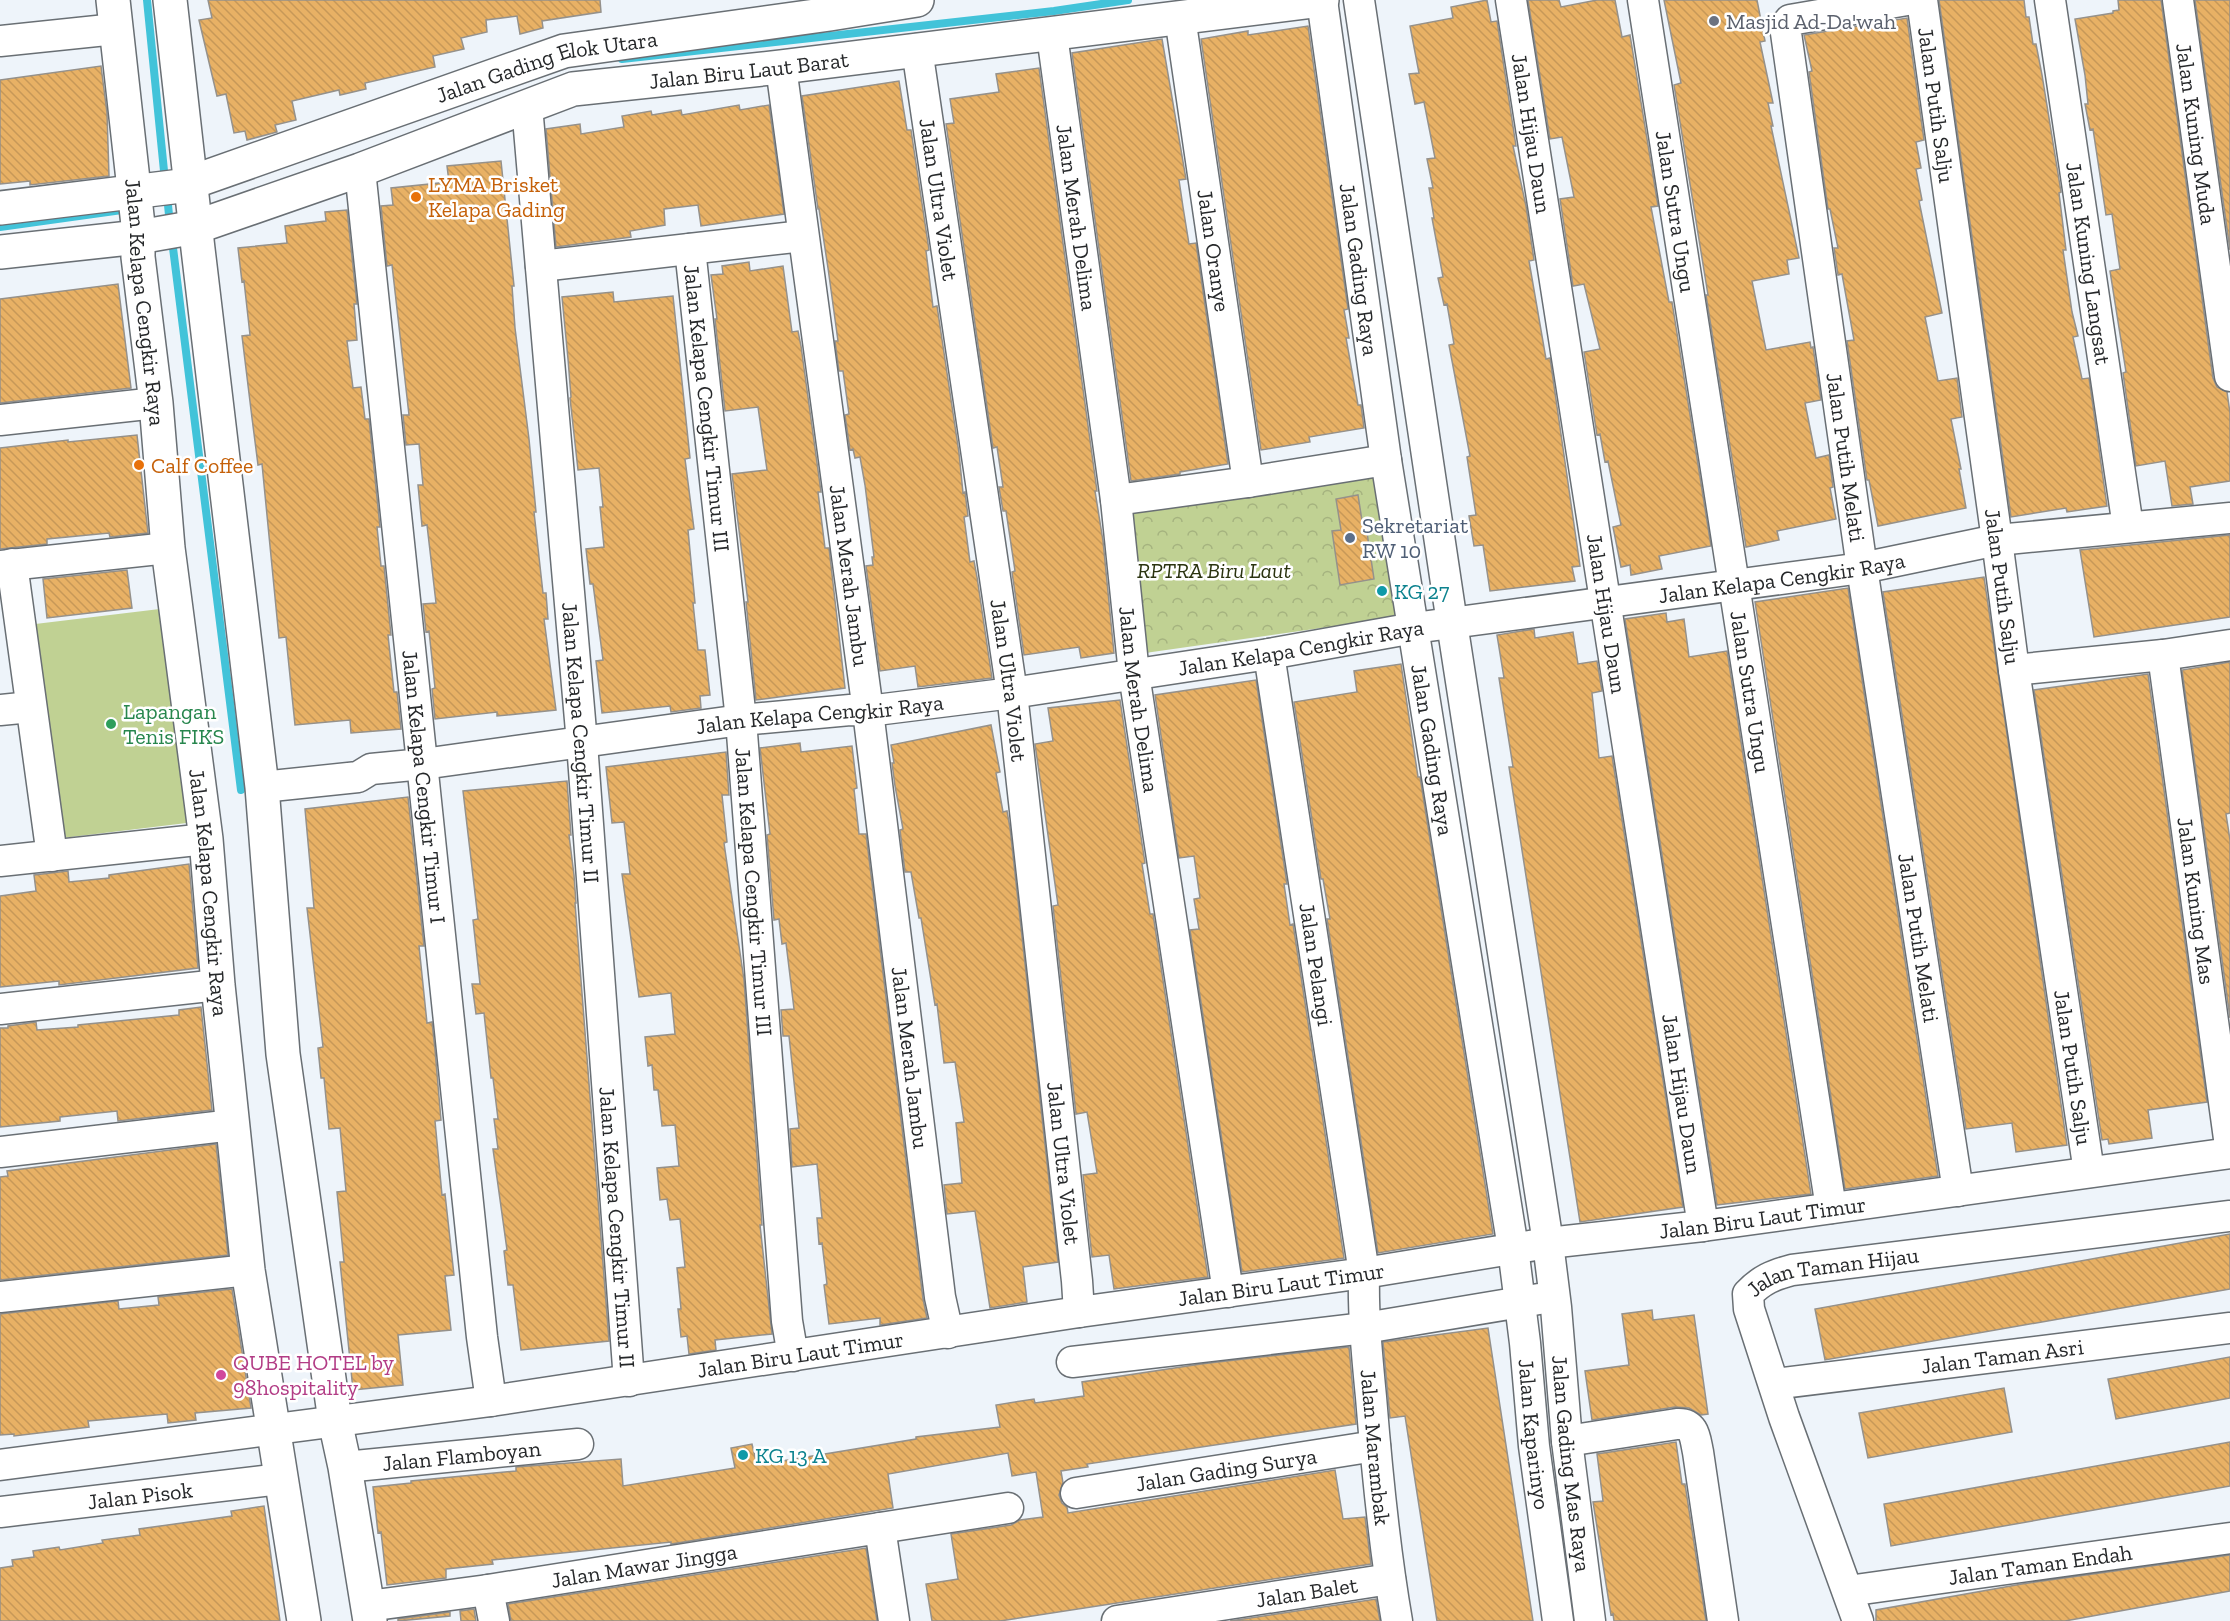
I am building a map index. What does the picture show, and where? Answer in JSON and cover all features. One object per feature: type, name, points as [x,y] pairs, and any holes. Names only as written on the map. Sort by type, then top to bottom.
[{"type":"street","name":"Jalan Kelapa Cengkir Raya","points":[[170,0],[157,203],[138,257],[156,403],[168,548],[206,839],[218,985],[248,1270],[304,1621]]},
{"type":"street","name":"Jalan Gading Elok Utara","points":[[157,203],[564,51],[829,7],[916,0]]},
{"type":"street","name":"Jalan Biru Laut Barat","points":[[157,203],[194,225],[360,170],[573,89],[781,68],[917,49],[1052,35],[1322,0]]},
{"type":"street","name":"Jalan Gading Raya","points":[[1322,0],[1386,460],[1514,1253]]},
{"type":"street","name":"Jalan Gading Raya","points":[[1359,0],[1547,1237],[1554,1298]]},
{"type":"street","name":"Jalan Hijau Daun","points":[[1511,0],[1703,1226]]},
{"type":"street","name":"Jalan Sutra Ungu","points":[[1643,0],[1831,1208]]},
{"type":"street","name":"Jalan Putih Melati","points":[[1907,0],[1790,20],[1785,26],[1862,568],[1958,1191]]},
{"type":"street","name":"Jalan Putih Salju","points":[[1922,0],[2014,670],[2089,1172]]},
{"type":"street","name":"Jalan Kuning Langsat","points":[[2050,0],[2128,527]]},
{"type":"street","name":"Jalan Kuning Muda","points":[[2178,0],[2230,376]]},
{"type":"street","name":"Jalan Kelapa Cengkir Raya","points":[[115,14],[157,203],[194,225],[261,777],[283,1054],[340,1444]]},
{"type":"street","points":[[0,40],[115,14]]},
{"type":"street","name":"Jalan Oranye","points":[[1180,17],[1248,482]]},
{"type":"street","name":"Jalan Merah Delima","points":[[1052,35],[1116,500],[1134,674],[1228,1292]]},
{"type":"street","name":"Jalan Ultra Violet","points":[[917,49],[1012,693],[1079,1312]]},
{"type":"street","name":"Jalan Merah Jambu","points":[[781,68],[868,711],[940,1297],[948,1333]]},
{"type":"street","name":"Jalan Kelapa Cengkir Timur II","points":[[527,106],[582,743],[629,1381]]},
{"type":"street","name":"Jalan Kelapa Cengkir Timur I","points":[[360,170],[482,1337],[491,1401]]},
{"type":"street","points":[[0,208],[157,203]]},
{"type":"street","points":[[0,252],[157,203]]},
{"type":"street","points":[[1355,230],[1393,224]]},
{"type":"street","points":[[541,266],[803,236]]},
{"type":"street","name":"Jalan Kelapa Cengkir Timur III","points":[[690,249],[741,720],[787,1322],[793,1356]]},
{"type":"street","points":[[0,420],[156,403]]},
{"type":"street","points":[[1116,500],[1386,460]]},
{"type":"street","name":"Jalan Kelapa Cengkir Raya","points":[[261,777],[358,761],[371,769],[423,764],[741,720],[850,710],[868,711],[1012,693],[1269,654],[1414,628],[1862,568],[1997,540],[2230,518]]},
{"type":"street","points":[[52,856],[31,707],[6,565],[168,548]]},
{"type":"street","points":[[2014,670],[2163,655],[2230,645]]},
{"type":"street","name":"Jalan Pelangi","points":[[1269,654],[1364,1278]]},
{"type":"street","name":"Jalan Kuning Mas","points":[[2163,655],[2230,1146]]},
{"type":"street","points":[[0,710],[31,707]]},
{"type":"street","points":[[0,861],[206,839]]},
{"type":"street","points":[[0,1009],[218,985]]},
{"type":"street","points":[[0,1152],[233,1125]]},
{"type":"street","name":"Jalan Biru Laut Timur","points":[[340,1444],[491,1401],[1079,1312],[1228,1292],[1364,1278],[1514,1253],[1547,1237],[1703,1226],[2230,1153]]},
{"type":"street","points":[[1508,1216],[1547,1237]]},
{"type":"street","name":"Jalan Taman Hijau","points":[[1858,1621],[1774,1384],[1749,1309],[1748,1294],[1758,1284],[1772,1276],[1792,1270],[2230,1216]]},
{"type":"street","name":"Jalan Kaparinyo","points":[[1514,1253],[1534,1446],[1558,1621]]},
{"type":"street","points":[[0,1298],[248,1270]]},
{"type":"street","name":"Jalan Marambak","points":[[1364,1278],[1365,1324],[1375,1446],[1397,1621]]},
{"type":"street","points":[[1072,1362],[1365,1324],[1519,1297],[1554,1298]]},
{"type":"street","name":"Jalan Gading Mas Raya","points":[[1554,1298],[1567,1442],[1590,1621]]},
{"type":"street","name":"Jalan Taman Asri","points":[[1774,1384],[2230,1328]]},
{"type":"street","points":[[1567,1442],[1677,1424],[1691,1427],[1698,1452],[1724,1621]]},
{"type":"street","points":[[0,1465],[272,1429],[340,1444],[373,1610]]},
{"type":"street","name":"Jalan Flamboyan","points":[[340,1444],[578,1444]]},
{"type":"street","name":"Jalan Gading Surya","points":[[1076,1492],[1375,1446]]},
{"type":"street","name":"Jalan Pisok","points":[[0,1512],[280,1477]]},
{"type":"street","name":"Jalan Mawar Jingga","points":[[373,1610],[488,1590],[882,1542],[1008,1508]]},
{"type":"street","name":"Jalan Taman Endah","points":[[1848,1591],[2230,1538]]},
{"type":"street","points":[[882,1542],[894,1621]]},
{"type":"street","name":"Jalan Balet","points":[[1117,1621],[1390,1579]]},
{"type":"street","points":[[488,1590],[494,1621]]},
{"type":"green space","name":"RPTRA Biru Laut","points":[[1379,474],[1399,617],[1145,653],[1127,508]]},
{"type":"green space","name":"Lapangan Tenis FIKS","points":[[168,608],[195,822],[54,839],[27,625]]},
{"type":"building","points":[[208,0],[600,0],[601,12],[542,21],[543,28],[520,34],[517,16],[486,20],[487,32],[461,38],[464,49],[433,56],[435,67],[365,83],[366,89],[340,95],[339,90],[292,101],[296,120],[275,125],[277,132],[247,140],[245,131],[234,133],[226,94],[217,96],[199,20],[212,18]]},
{"type":"building","points":[[1487,0],[1491,22],[1497,21],[1516,146],[1513,146],[1526,206],[1534,260],[1529,261],[1546,359],[1550,358],[1580,566],[1572,567],[1575,581],[1490,591],[1483,545],[1474,546],[1469,516],[1476,515],[1467,457],[1470,456],[1449,345],[1454,344],[1447,304],[1444,305],[1438,278],[1443,277],[1432,218],[1434,218],[1429,188],[1433,188],[1427,159],[1435,158],[1424,102],[1415,104],[1409,74],[1419,73],[1410,26],[1453,18],[1451,7]]},
{"type":"building","points":[[1528,0],[1559,0],[1561,7],[1597,0],[1615,0],[1622,37],[1630,35],[1658,206],[1651,207],[1669,302],[1672,302],[1711,546],[1659,556],[1662,569],[1631,575],[1630,565],[1621,567],[1613,527],[1621,525],[1608,461],[1605,462],[1600,434],[1597,435],[1584,352],[1600,349],[1584,284],[1573,286],[1560,199],[1574,197],[1562,137],[1550,139]]},
{"type":"building","points":[[1664,0],[1757,0],[1765,41],[1760,42],[1773,103],[1768,103],[1773,126],[1771,126],[1799,258],[1787,260],[1789,274],[1752,281],[1766,350],[1810,342],[1811,348],[1813,347],[1821,400],[1805,403],[1816,458],[1829,455],[1833,487],[1830,488],[1836,519],[1777,531],[1779,540],[1746,547],[1674,85],[1681,83]]},
{"type":"building","points":[[1939,0],[2024,0],[2026,17],[2029,17],[2033,44],[2036,44],[2042,75],[2061,192],[2059,193],[2066,250],[2063,250],[2078,336],[2073,337],[2082,379],[2089,378],[2107,506],[2067,512],[2066,508],[2011,517]]},
{"type":"building","points":[[2118,0],[2161,0],[2213,378],[2217,387],[2227,392],[2230,413],[2230,481],[2190,487],[2193,504],[2172,506],[2165,461],[2136,466],[2123,373],[2126,372],[2110,271],[2120,269],[2112,214],[2106,215],[2093,129],[2090,130],[2085,104],[2088,104],[2085,75],[2075,19],[2113,13],[2119,10]]},
{"type":"building","points":[[2195,0],[2230,0],[2230,250]]},
{"type":"building","points":[[1907,18],[1924,140],[1916,142],[1921,168],[1916,169],[1922,200],[1919,201],[1942,313],[1925,317],[1938,381],[1957,378],[1962,417],[1951,419],[1966,508],[1878,526],[1869,480],[1867,480],[1847,341],[1854,340],[1842,274],[1838,275],[1834,248],[1838,248],[1830,209],[1828,209],[1809,72],[1812,71],[1804,35]]},
{"type":"building","points":[[1308,26],[1348,309],[1344,310],[1349,338],[1346,338],[1364,428],[1309,437],[1310,442],[1261,450],[1201,39],[1248,31],[1248,35]]},
{"type":"building","points":[[1162,39],[1186,179],[1179,180],[1183,207],[1189,244],[1196,243],[1228,464],[1131,481],[1072,53]]},
{"type":"building","points":[[101,66],[107,113],[109,176],[30,185],[30,181],[0,184],[0,80]]},
{"type":"building","points":[[1039,68],[1097,491],[1095,491],[1103,541],[1114,653],[1081,658],[1079,647],[1024,655],[1012,572],[1015,571],[1006,511],[1003,511],[999,487],[1003,487],[997,447],[993,448],[946,124],[954,123],[950,99],[999,92],[996,74]]},
{"type":"building","points":[[899,81],[907,130],[911,130],[929,250],[926,251],[933,307],[937,306],[963,493],[965,492],[968,516],[964,517],[970,562],[974,561],[992,678],[918,687],[915,666],[880,671],[866,566],[873,565],[872,557],[874,557],[865,485],[860,457],[855,458],[853,449],[850,450],[845,415],[849,414],[843,371],[839,371],[835,341],[838,341],[802,96]]},
{"type":"building","points":[[739,105],[740,110],[769,105],[784,214],[701,226],[698,205],[664,209],[665,225],[630,231],[631,237],[556,247],[546,129],[580,124],[581,134],[624,127],[622,116],[651,111],[652,115],[681,110],[682,115]]},
{"type":"building","points":[[501,161],[514,286],[512,286],[515,328],[536,512],[534,512],[543,593],[546,593],[548,619],[544,619],[556,710],[497,716],[497,712],[435,719],[432,689],[435,688],[429,631],[426,632],[423,604],[436,603],[427,525],[422,526],[418,485],[423,485],[419,444],[406,445],[403,415],[409,415],[392,265],[387,266],[381,206],[393,205],[391,188],[449,182],[447,166]]},
{"type":"building","points":[[347,210],[357,304],[354,304],[357,340],[347,341],[353,388],[361,387],[365,419],[369,419],[380,527],[377,527],[381,566],[384,566],[391,635],[388,635],[394,692],[397,692],[401,729],[351,733],[350,720],[295,725],[286,637],[279,638],[262,464],[258,465],[242,336],[250,335],[238,248],[287,243],[285,226],[326,221],[325,212]]},
{"type":"building","points":[[749,262],[750,271],[783,266],[792,332],[798,331],[821,492],[818,492],[825,548],[829,548],[845,688],[756,700],[746,602],[748,602],[732,474],[767,470],[758,407],[725,411],[711,275],[723,274],[722,266]]},
{"type":"building","points":[[118,284],[131,388],[0,403],[0,299]]},
{"type":"building","points":[[613,292],[614,302],[673,296],[690,458],[685,459],[694,529],[688,530],[695,603],[693,603],[698,650],[705,650],[710,695],[700,696],[701,708],[671,712],[670,706],[602,713],[596,661],[603,660],[586,549],[604,547],[600,507],[603,507],[599,468],[578,470],[562,297]]},
{"type":"building","points":[[137,435],[148,533],[110,537],[109,533],[47,539],[47,544],[0,549],[0,448]]},
{"type":"building","name":"Sekretariat RW 10","points":[[1358,495],[1363,527],[1366,526],[1374,579],[1340,585],[1332,531],[1341,530],[1336,499]]},
{"type":"building","points":[[2230,535],[2230,617],[2094,637],[2080,550]]},
{"type":"building","points":[[127,570],[132,608],[47,618],[43,579]]},
{"type":"building","points":[[1984,577],[2067,1145],[2016,1152],[2012,1123],[1966,1129],[1883,592]]},
{"type":"building","points":[[1848,588],[1938,1176],[1845,1189],[1755,602]]},
{"type":"building","points":[[1666,613],[1667,622],[1684,619],[1689,657],[1727,651],[1811,1194],[1717,1205],[1625,619]]},
{"type":"building","points":[[1534,629],[1535,638],[1573,632],[1578,664],[1597,661],[1602,691],[1592,693],[1599,758],[1612,756],[1683,1207],[1580,1222],[1509,767],[1513,767],[1499,678],[1504,678],[1497,635]]},
{"type":"building","points":[[2230,662],[2230,813],[2226,814],[2230,840],[2230,1018],[2182,670]]},
{"type":"building","points":[[1401,664],[1493,1234],[1378,1253],[1327,919],[1330,919],[1323,879],[1321,879],[1294,702],[1357,692],[1354,671]]},
{"type":"building","points":[[2148,674],[2207,1102],[2148,1110],[2152,1138],[2109,1144],[2108,1139],[2102,1140],[2034,690]]},
{"type":"building","points":[[1256,680],[1287,884],[1284,884],[1290,925],[1293,924],[1344,1258],[1242,1272],[1190,930],[1199,929],[1194,899],[1200,898],[1194,856],[1179,858],[1155,695]]},
{"type":"building","points":[[1120,700],[1145,863],[1142,864],[1150,914],[1153,914],[1208,1277],[1114,1289],[1109,1255],[1092,1257],[1083,1175],[1097,1173],[1087,1112],[1076,1114],[1053,906],[1058,905],[1035,744],[1053,741],[1048,708]]},
{"type":"building","points":[[991,725],[1000,772],[996,773],[1003,812],[1007,811],[1010,828],[1058,1262],[1023,1267],[1027,1302],[990,1308],[975,1211],[947,1214],[944,1185],[962,1183],[956,1123],[964,1122],[955,1062],[944,1063],[937,1004],[935,1005],[921,918],[919,918],[911,872],[905,872],[900,830],[903,829],[895,786],[891,745]]},
{"type":"building","points":[[800,743],[801,752],[852,746],[859,834],[866,834],[927,1318],[880,1325],[880,1318],[829,1324],[824,1285],[827,1284],[822,1243],[819,1244],[817,1218],[822,1218],[817,1164],[792,1167],[790,1129],[799,1128],[789,1036],[783,1036],[781,1010],[794,1009],[786,943],[782,944],[779,919],[774,920],[767,835],[770,834],[760,748]]},
{"type":"building","points":[[726,752],[729,795],[722,795],[727,842],[724,843],[744,980],[762,1225],[760,1225],[772,1334],[715,1340],[716,1350],[689,1354],[687,1336],[681,1337],[678,1309],[681,1309],[677,1268],[685,1267],[680,1219],[670,1220],[667,1199],[660,1200],[657,1168],[679,1166],[675,1125],[662,1126],[658,1090],[654,1090],[652,1065],[648,1066],[645,1037],[675,1034],[671,993],[639,997],[622,874],[630,874],[624,822],[612,823],[606,767]]},
{"type":"building","points":[[567,781],[571,835],[569,835],[574,875],[609,1341],[521,1350],[513,1285],[508,1285],[504,1251],[507,1250],[493,1149],[498,1149],[494,1119],[498,1119],[493,1078],[491,1078],[484,1013],[476,1014],[472,984],[480,984],[473,920],[478,919],[463,791]]},
{"type":"building","points":[[408,797],[424,946],[419,946],[427,1023],[432,1022],[441,1120],[435,1121],[442,1195],[445,1194],[454,1275],[445,1276],[451,1330],[398,1335],[403,1385],[353,1390],[340,1262],[344,1262],[337,1192],[346,1191],[340,1128],[329,1129],[324,1078],[321,1078],[318,1048],[323,1047],[307,908],[314,908],[305,809]]},
{"type":"building","points":[[189,864],[198,968],[59,985],[59,981],[0,987],[0,896],[36,891],[34,875],[68,871],[69,882],[109,878],[109,875]]},
{"type":"building","points":[[201,1007],[212,1110],[118,1121],[117,1111],[60,1117],[60,1121],[0,1127],[0,1028],[36,1022],[37,1030],[78,1027],[78,1025],[179,1015],[179,1010]]},
{"type":"building","points":[[216,1144],[228,1255],[0,1280],[0,1177],[8,1176],[7,1171]]},
{"type":"building","points":[[2230,1234],[2230,1289],[1825,1360],[1815,1309]]},
{"type":"building","points":[[232,1289],[251,1408],[195,1413],[196,1420],[168,1423],[167,1414],[88,1421],[89,1427],[14,1436],[14,1434],[0,1435],[0,1314],[118,1301],[119,1309],[159,1305],[158,1297]]},
{"type":"building","points":[[1652,1310],[1653,1320],[1694,1315],[1708,1414],[1701,1415],[1689,1408],[1675,1407],[1592,1420],[1585,1371],[1629,1365],[1622,1314]]},
{"type":"building","points":[[1488,1328],[1533,1621],[1437,1621],[1405,1416],[1390,1418],[1383,1342]]},
{"type":"building","points":[[1349,1347],[1356,1424],[1087,1464],[1088,1467],[1061,1471],[1063,1483],[1059,1495],[1068,1513],[1335,1470],[1343,1519],[1365,1517],[1371,1564],[1000,1621],[932,1621],[926,1584],[958,1579],[951,1534],[1011,1525],[1020,1520],[1043,1517],[1036,1472],[1012,1476],[1008,1453],[888,1474],[893,1508],[671,1544],[671,1542],[492,1560],[493,1564],[446,1569],[446,1578],[387,1585],[373,1487],[516,1471],[516,1467],[621,1459],[623,1486],[735,1468],[731,1448],[752,1444],[757,1465],[916,1439],[916,1437],[1000,1427],[996,1405],[1034,1399],[1035,1403],[1084,1396],[1082,1382],[1201,1364]]},
{"type":"building","points":[[2230,1357],[2230,1398],[2116,1419],[2108,1379]]},
{"type":"building","points":[[2004,1388],[2012,1432],[1868,1458],[1859,1413]]},
{"type":"building","points":[[1676,1442],[1682,1484],[1685,1484],[1706,1621],[1614,1621],[1613,1614],[1611,1615],[1593,1502],[1603,1501],[1597,1454]]},
{"type":"building","points":[[2230,1442],[2230,1486],[1891,1546],[1884,1504]]},
{"type":"building","points":[[264,1506],[280,1621],[0,1621],[0,1568],[13,1566],[12,1560],[34,1557],[33,1551],[59,1547],[60,1550],[103,1543],[102,1540],[140,1535],[139,1529],[232,1516],[231,1511]]},
{"type":"building","points":[[866,1548],[877,1621],[511,1621],[508,1604]]},
{"type":"building","points":[[2230,1555],[2230,1591],[2065,1621],[1876,1621],[1876,1610],[2022,1584]]},
{"type":"building","points":[[1376,1599],[1380,1621],[1230,1621]]},
{"type":"building","points":[[474,1609],[476,1621],[461,1621],[460,1611]]},
{"type":"building","points":[[450,1612],[450,1616],[398,1621],[398,1619]]},
{"type":"waterway","points":[[147,0],[165,181]]},
{"type":"waterway","points":[[622,59],[1054,11],[1128,0]]},
{"type":"waterway","points":[[167,195],[170,225]]},
{"type":"waterway","points":[[0,227],[129,209]]},
{"type":"waterway","points":[[172,240],[241,790]]},
{"type":"place","name":"Masjid Ad-Da'wah","points":[[1714,21]]},
{"type":"place","name":"LYMA Brisket Kelapa Gading","points":[[416,197]]},
{"type":"place","name":"Calf Coffee","points":[[139,465]]},
{"type":"place","name":"Sekretariat RW 10","points":[[1350,538]]},
{"type":"place","name":"KG 27","points":[[1382,591]]},
{"type":"place","name":"Lapangan Tenis FIKS","points":[[111,724]]},
{"type":"place","name":"QUBE HOTEL by 98hospitality","points":[[221,1375]]},
{"type":"place","name":"KG 13 A","points":[[743,1455]]}]
